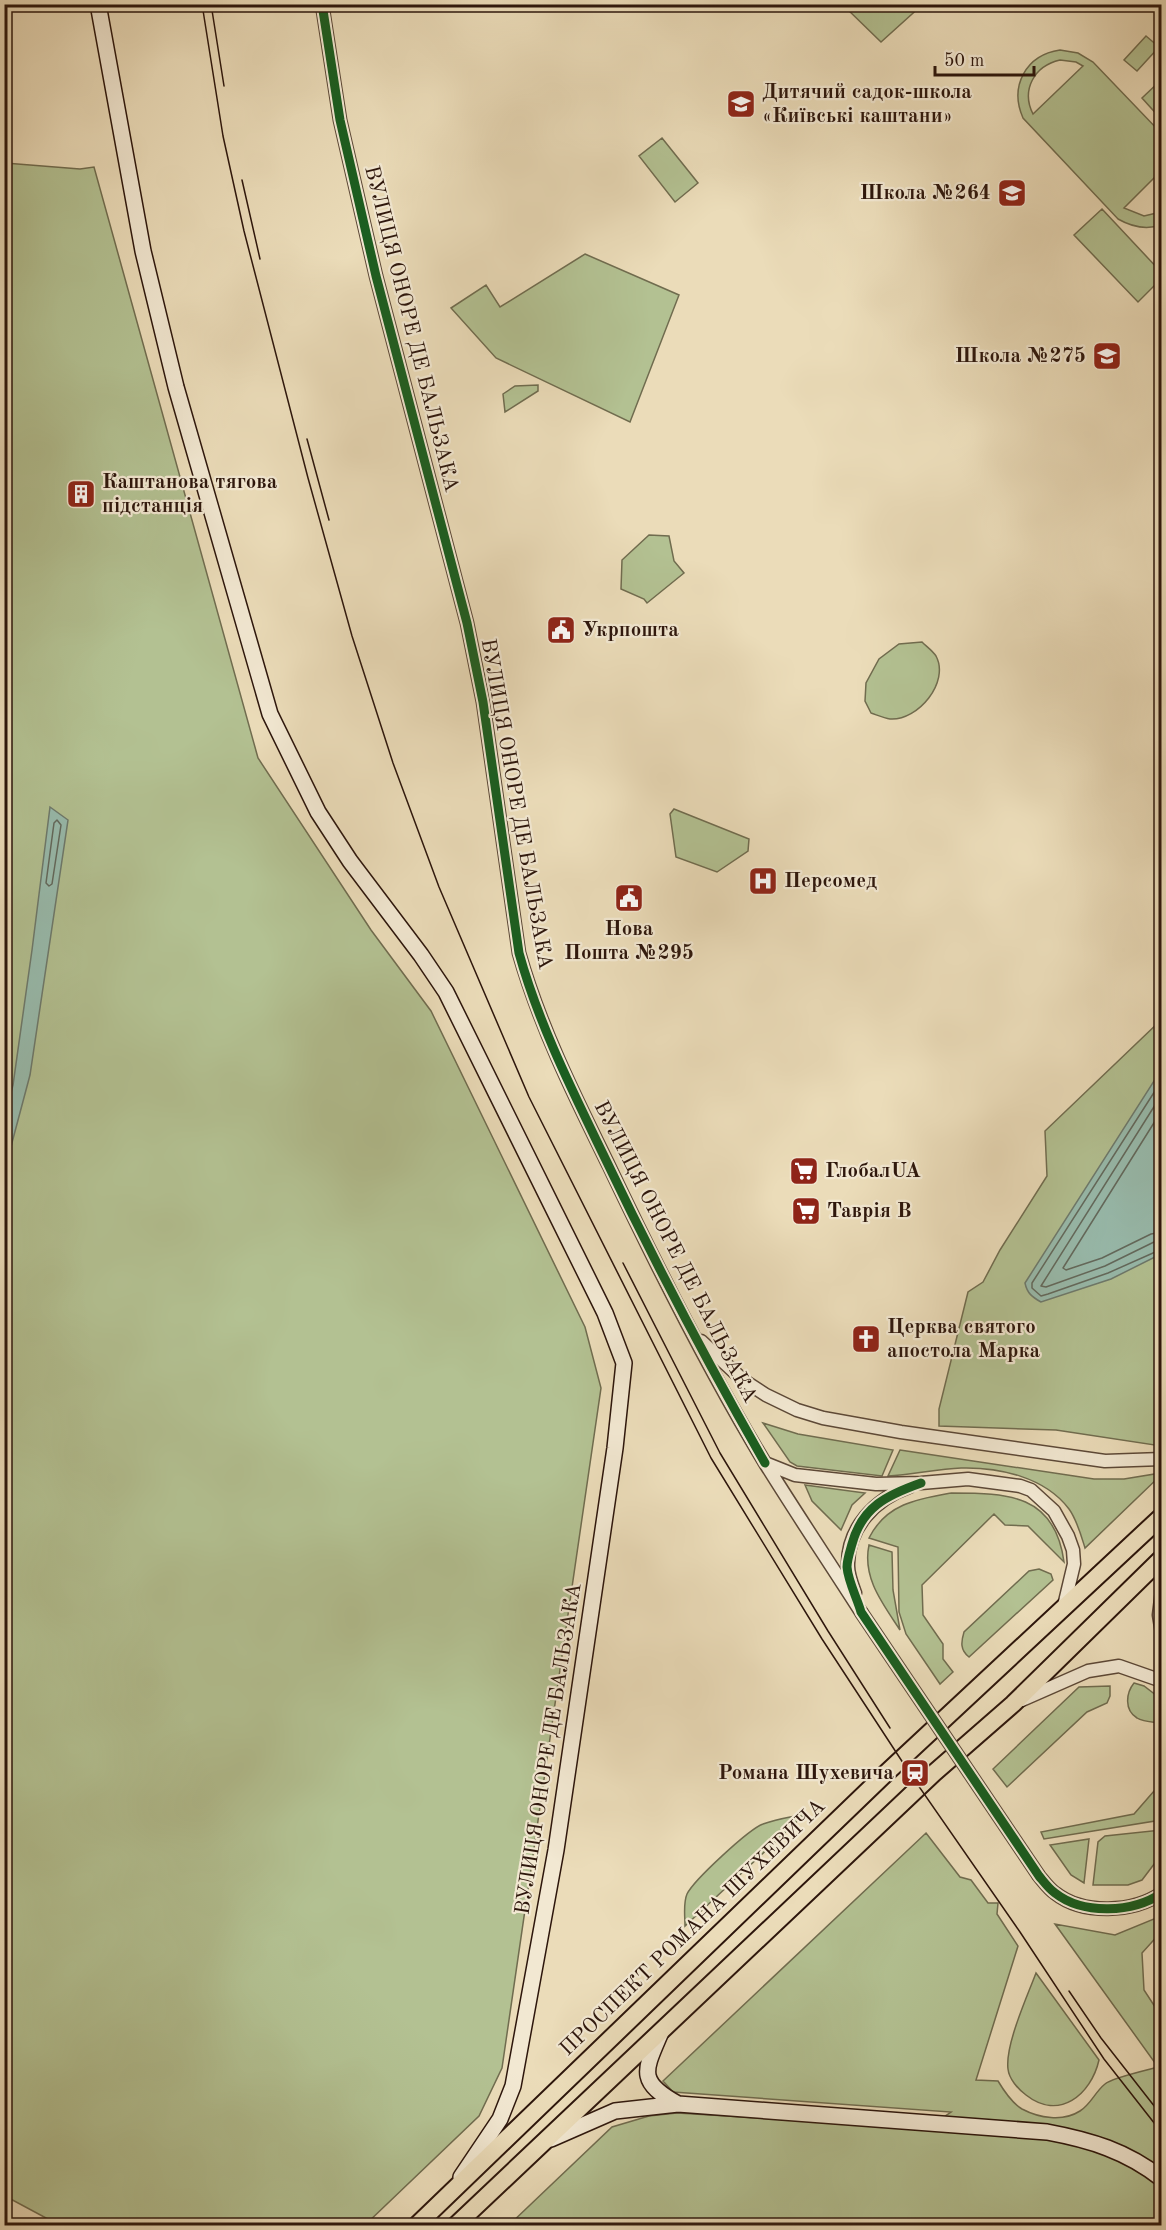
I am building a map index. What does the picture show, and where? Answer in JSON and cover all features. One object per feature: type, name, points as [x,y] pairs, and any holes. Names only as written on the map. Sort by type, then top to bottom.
[{"type":"main road","name":"ВУЛИЦЯ ОНОРЕ ДЕ БАЛЬЗАКА","points":[[98,4],[143,251],[176,387],[270,714],[318,812],[350,861],[446,992],[606,1313],[624,1364],[611,1480],[556,1850],[513,2086],[500,2119],[452,2192]]},
{"type":"main road","name":"ПРОСПЕКТ РОМАНА ШУХЕВИЧА","points":[[416,2226],[882,1777],[1161,1516]]},
{"type":"main road","points":[[456,2226],[934,1773],[1012,1704],[1161,1558]]},
{"type":"main road","points":[[661,2031],[647,2067],[648,2079],[659,2094],[678,2104]]},
{"type":"main road","points":[[545,2141],[615,2111],[678,2104],[1047,2132],[1083,2139],[1119,2151],[1141,2163],[1161,2179]]},
{"type":"street","name":"ВУЛИЦЯ ОНОРЕ ДЕ БАЛЬЗАКА","points":[[322,4],[340,120],[374,265],[469,632],[483,702],[519,953],[524,971],[538,1011],[584,1115],[691,1331],[765,1463],[861,1611]]},
{"type":"street","points":[[691,1331],[743,1380],[766,1395],[797,1410],[823,1418],[901,1432],[1105,1461],[1161,1459]]},
{"type":"street","points":[[765,1463],[795,1475],[876,1484],[968,1479],[1001,1482],[1031,1490],[1043,1500],[1063,1524],[1073,1550],[1074,1564],[1064,1606]]},
{"type":"street","points":[[921,1483],[896,1492],[876,1504],[863,1518],[854,1536],[847,1568],[861,1611],[1039,1876],[1055,1893],[1084,1906],[1111,1909],[1134,1905],[1161,1893]]},
{"type":"street","points":[[1161,1591],[1159,1615],[1161,1632]]},
{"type":"street","points":[[1012,1704],[1088,1671],[1108,1667],[1125,1667],[1161,1681]]},
{"type":"green space","points":[[843,5],[922,5],[881,42]]},
{"type":"green space","points":[[1146,36],[1159,47],[1137,71],[1124,60]]},
{"type":"green space","points":[[1060,50],[1078,53],[1093,62],[1161,133],[1161,171],[1124,208],[1144,216],[1161,212],[1161,225],[1139,227],[1118,219],[1023,118],[1018,95],[1020,84],[1030,65],[1048,53]],"holes":[[[1060,60],[1076,62],[1083,66],[1033,114],[1028,96],[1032,80],[1037,73],[1051,63]]]},
{"type":"green space","points":[[1161,80],[1161,119],[1142,98]]},
{"type":"green space","points":[[662,138],[698,183],[675,202],[639,156]]},
{"type":"green space","points":[[5,163],[80,169],[94,167],[258,758],[371,930],[431,1011],[585,1327],[601,1388],[502,2068],[479,2116],[365,2225],[227,2226],[220,2220],[189,2226],[59,2225],[5,2196]]},
{"type":"green space","points":[[1102,209],[1161,272],[1161,279],[1138,302],[1074,235]]},
{"type":"green space","points":[[585,254],[679,295],[630,422],[496,358],[451,308],[486,285],[500,307]]},
{"type":"green space","points":[[538,385],[538,391],[505,412],[503,394],[515,386]]},
{"type":"green space","points":[[649,535],[669,536],[674,561],[684,573],[647,603],[644,599],[621,589],[622,560]]},
{"type":"green space","points":[[922,642],[935,654],[939,666],[939,677],[929,698],[921,707],[901,718],[890,719],[871,713],[865,701],[866,683],[879,659],[899,644]]},
{"type":"green space","points":[[674,809],[749,839],[748,851],[717,872],[676,857],[670,814]]},
{"type":"green space","points":[[1161,1020],[1161,1446],[1056,1430],[939,1426],[939,1409],[968,1292],[983,1282],[1000,1250],[1047,1176],[1045,1131]]},
{"type":"green space","points":[[763,1423],[798,1434],[893,1450],[882,1476],[797,1466],[790,1462]]},
{"type":"green space","points":[[900,1450],[1094,1479],[1124,1479],[1161,1473],[1161,1475],[1085,1548],[1077,1523],[1069,1509],[1059,1498],[1034,1482],[1006,1472],[976,1468],[888,1476]]},
{"type":"green space","points":[[805,1485],[865,1493],[852,1505],[841,1530],[812,1501]]},
{"type":"green space","points":[[951,1493],[991,1494],[1026,1502],[1039,1510],[1051,1523],[1059,1540],[1064,1562],[1028,1526],[1005,1525],[994,1514],[922,1585],[923,1615],[943,1644],[943,1659],[953,1672],[940,1684],[906,1634],[899,1612],[898,1547],[869,1538],[884,1517],[893,1510],[915,1501]]},
{"type":"green space","points":[[869,1545],[892,1552],[893,1590],[900,1630],[871,1580],[868,1569]]},
{"type":"green space","points":[[1039,1569],[1051,1574],[1053,1580],[969,1657],[962,1646],[964,1632],[1029,1571]]},
{"type":"green space","points":[[1134,1683],[1144,1686],[1161,1699],[1161,1723],[1139,1719],[1130,1711],[1128,1696]]},
{"type":"green space","points":[[1110,1686],[1107,1703],[1087,1712],[1007,1787],[993,1769],[1079,1687]]},
{"type":"green space","points":[[1161,1783],[1161,1820],[1044,1839],[1041,1832],[1134,1814]]},
{"type":"green space","points":[[805,1814],[685,1926],[687,1894],[722,1856],[763,1824]]},
{"type":"green space","points":[[1161,1830],[1161,1855],[1142,1880],[1128,1885],[1093,1885],[1098,1842],[1105,1836]]},
{"type":"green space","points":[[926,1833],[960,1877],[971,1880],[988,1903],[998,1903],[997,1914],[1018,1946],[976,2080],[998,2081],[1015,2104],[1036,2115],[1051,2118],[1066,2117],[1084,2108],[1109,2082],[1158,2067],[1055,1924],[1115,1935],[1161,1916],[1161,1932],[1142,1953],[1144,1990],[1161,2016],[1161,2225],[993,2226],[964,2221],[957,2226],[508,2226],[612,2127],[649,2116],[677,2113],[926,2129],[951,2112],[673,2092],[663,2081]]},
{"type":"green space","points":[[1089,1839],[1084,1883],[1071,1875],[1050,1845]]},
{"type":"green space","points":[[1036,1973],[1099,2060],[1089,2084],[1072,2100],[1061,2105],[1038,2102],[1026,2095],[1014,2084],[1008,2069],[1013,2034]]},
{"type":"water","points":[[50,807],[68,820],[30,1075],[5,1169],[5,1114],[13,1085]]},
{"type":"water","points":[[1161,1070],[1161,1254],[1111,1279],[1041,1302],[1030,1294],[1025,1283]]},
{"type":"tram line","points":[[202,4],[223,136],[244,231],[308,478],[352,636],[393,763],[439,887],[529,1097],[711,1458],[822,1639],[911,1775],[1020,1932],[1104,2059],[1162,2133]]},
{"type":"tram line","points":[[211,4],[224,86]]},
{"type":"tram line","points":[[242,180],[260,259]]},
{"type":"tram line","points":[[307,439],[329,520]]},
{"type":"tram line","points":[[623,1263],[720,1453],[890,1728]]},
{"type":"tram line","points":[[1069,1991],[1101,2038],[1162,2116]]},
{"type":"cycle path","points":[[322,4],[340,120],[376,276],[467,623],[483,702],[519,953],[556,1055],[579,1104],[681,1310],[765,1463]]},
{"type":"cycle path","points":[[921,1483],[897,1492],[878,1504],[869,1512],[856,1531],[847,1567],[861,1612],[1039,1876],[1055,1893],[1079,1905],[1108,1909],[1137,1905],[1162,1893]]},
{"type":"place","name":"Дитячий садок-школа «Київські каштани»","points":[[741,104]]},
{"type":"place","name":"Школа №264","points":[[1012,193]]},
{"type":"place","name":"Школа №275","points":[[1107,356]]},
{"type":"place","name":"Каштанова тягова пiдстанцiя","points":[[81,494]]},
{"type":"place","name":"Укрпошта","points":[[561,630]]},
{"type":"place","name":"Персомед","points":[[763,881]]},
{"type":"place","name":"Нова Пошта №295","points":[[629,898]]},
{"type":"place","name":"ГлобалUA","points":[[804,1171]]},
{"type":"place","name":"Таврія В","points":[[806,1211]]},
{"type":"place","name":"Церква святого апостола Марка","points":[[866,1339]]},
{"type":"place","name":"Романа Шухевича","points":[[915,1773]]}]
